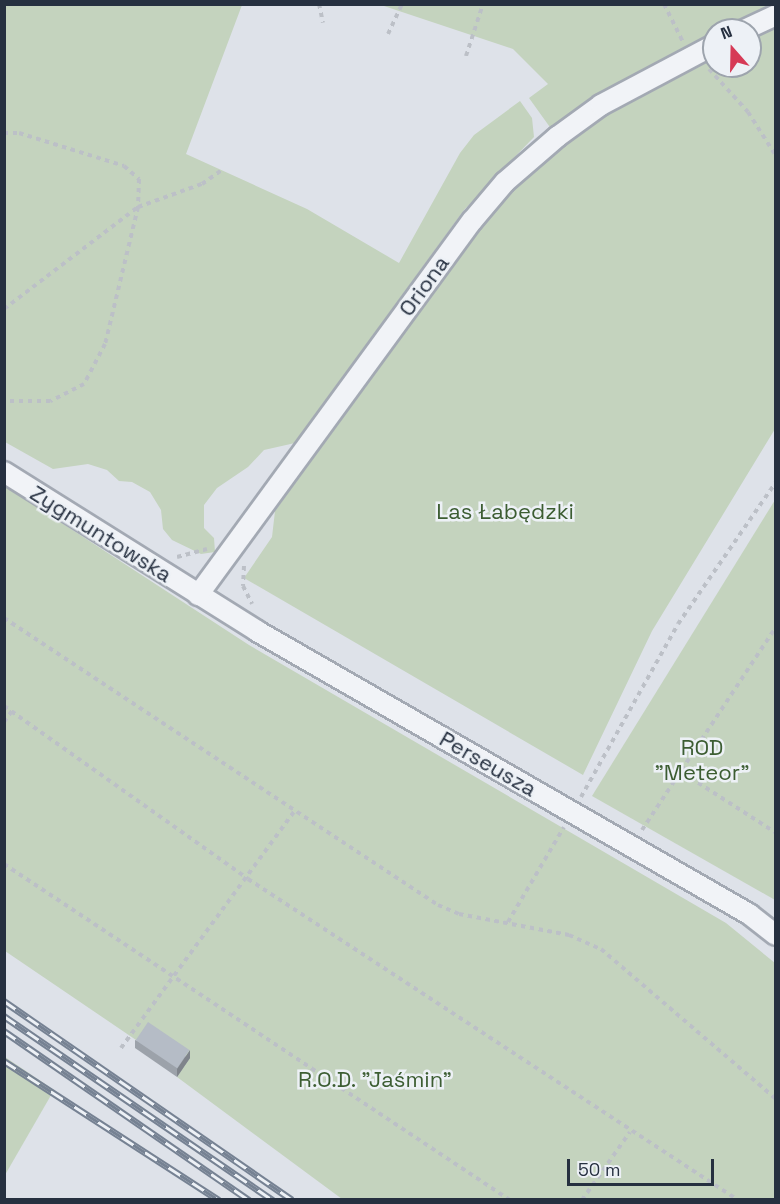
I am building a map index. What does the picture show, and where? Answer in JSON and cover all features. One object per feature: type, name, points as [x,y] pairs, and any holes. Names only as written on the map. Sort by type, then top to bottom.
[{"type":"street","points":[[762,22],[776,15]]},
{"type":"street","name":"Oriona","points":[[198,595],[472,221],[505,182],[557,137],[602,105],[702,50]]},
{"type":"street","name":"Zygmuntowska","points":[[4,472],[198,595]]},
{"type":"street","name":"Perseusza","points":[[198,595],[749,914],[776,935]]},
{"type":"path","points":[[319,4],[323,23]]},
{"type":"path","points":[[388,34],[402,4]]},
{"type":"path","points":[[466,56],[483,4]]},
{"type":"path","points":[[664,4],[685,46],[748,112],[776,156]]},
{"type":"path","points":[[4,133],[49,142],[124,166],[139,179],[138,207],[105,344],[84,384],[50,401],[4,401]]},
{"type":"path","points":[[4,309],[138,207],[202,184],[222,170]]},
{"type":"path","points":[[580,799],[678,624],[776,482]]},
{"type":"path","points":[[4,618],[438,905],[459,914],[569,935],[601,949],[776,1099]]},
{"type":"path","points":[[652,814],[683,773],[776,627]]},
{"type":"path","points":[[4,706],[248,879],[630,1132],[738,1200]]},
{"type":"path","points":[[4,722],[12,711]]},
{"type":"path","points":[[683,773],[776,833]]},
{"type":"path","points":[[122,1048],[248,879],[295,810]]},
{"type":"path","points":[[508,922],[566,824]]},
{"type":"path","points":[[4,864],[510,1200]]},
{"type":"path","points":[[582,1200],[630,1132]]},
{"type":"green space","points":[[4,5],[242,5],[186,154],[307,209],[399,263],[460,153],[474,135],[520,101],[532,118],[534,137],[464,210],[295,443],[264,450],[248,467],[217,488],[204,505],[204,528],[214,538],[215,552],[201,554],[172,540],[163,529],[161,510],[150,492],[132,482],[119,481],[107,470],[88,464],[53,469],[5,442]]},
{"type":"green space","name":"Las Łabędzki","points":[[381,5],[775,5],[775,429],[652,631],[583,775],[244,578],[272,537],[275,511],[469,241],[557,137],[529,98],[548,84],[513,49]]},
{"type":"green space","name":"R.O.D. \"Jaśmin\"","points":[[5,486],[249,645],[726,923],[775,963],[775,1199],[342,1199],[177,1077],[189,1058],[139,1042],[5,951]]},
{"type":"green space","name":"ROD \"Meteor\"","points":[[775,500],[775,900],[592,796]]},
{"type":"green space","points":[[5,1057],[54,1090],[5,1175]]},
{"type":"building","points":[[148,1022],[189,1050],[177,1068],[136,1040]]},
{"type":"railway","points":[[4,1001],[292,1200]]},
{"type":"railway","points":[[4,1016],[273,1200]]},
{"type":"railway","points":[[4,1031],[249,1200]]},
{"type":"railway","points":[[4,1061],[219,1200]]}]
